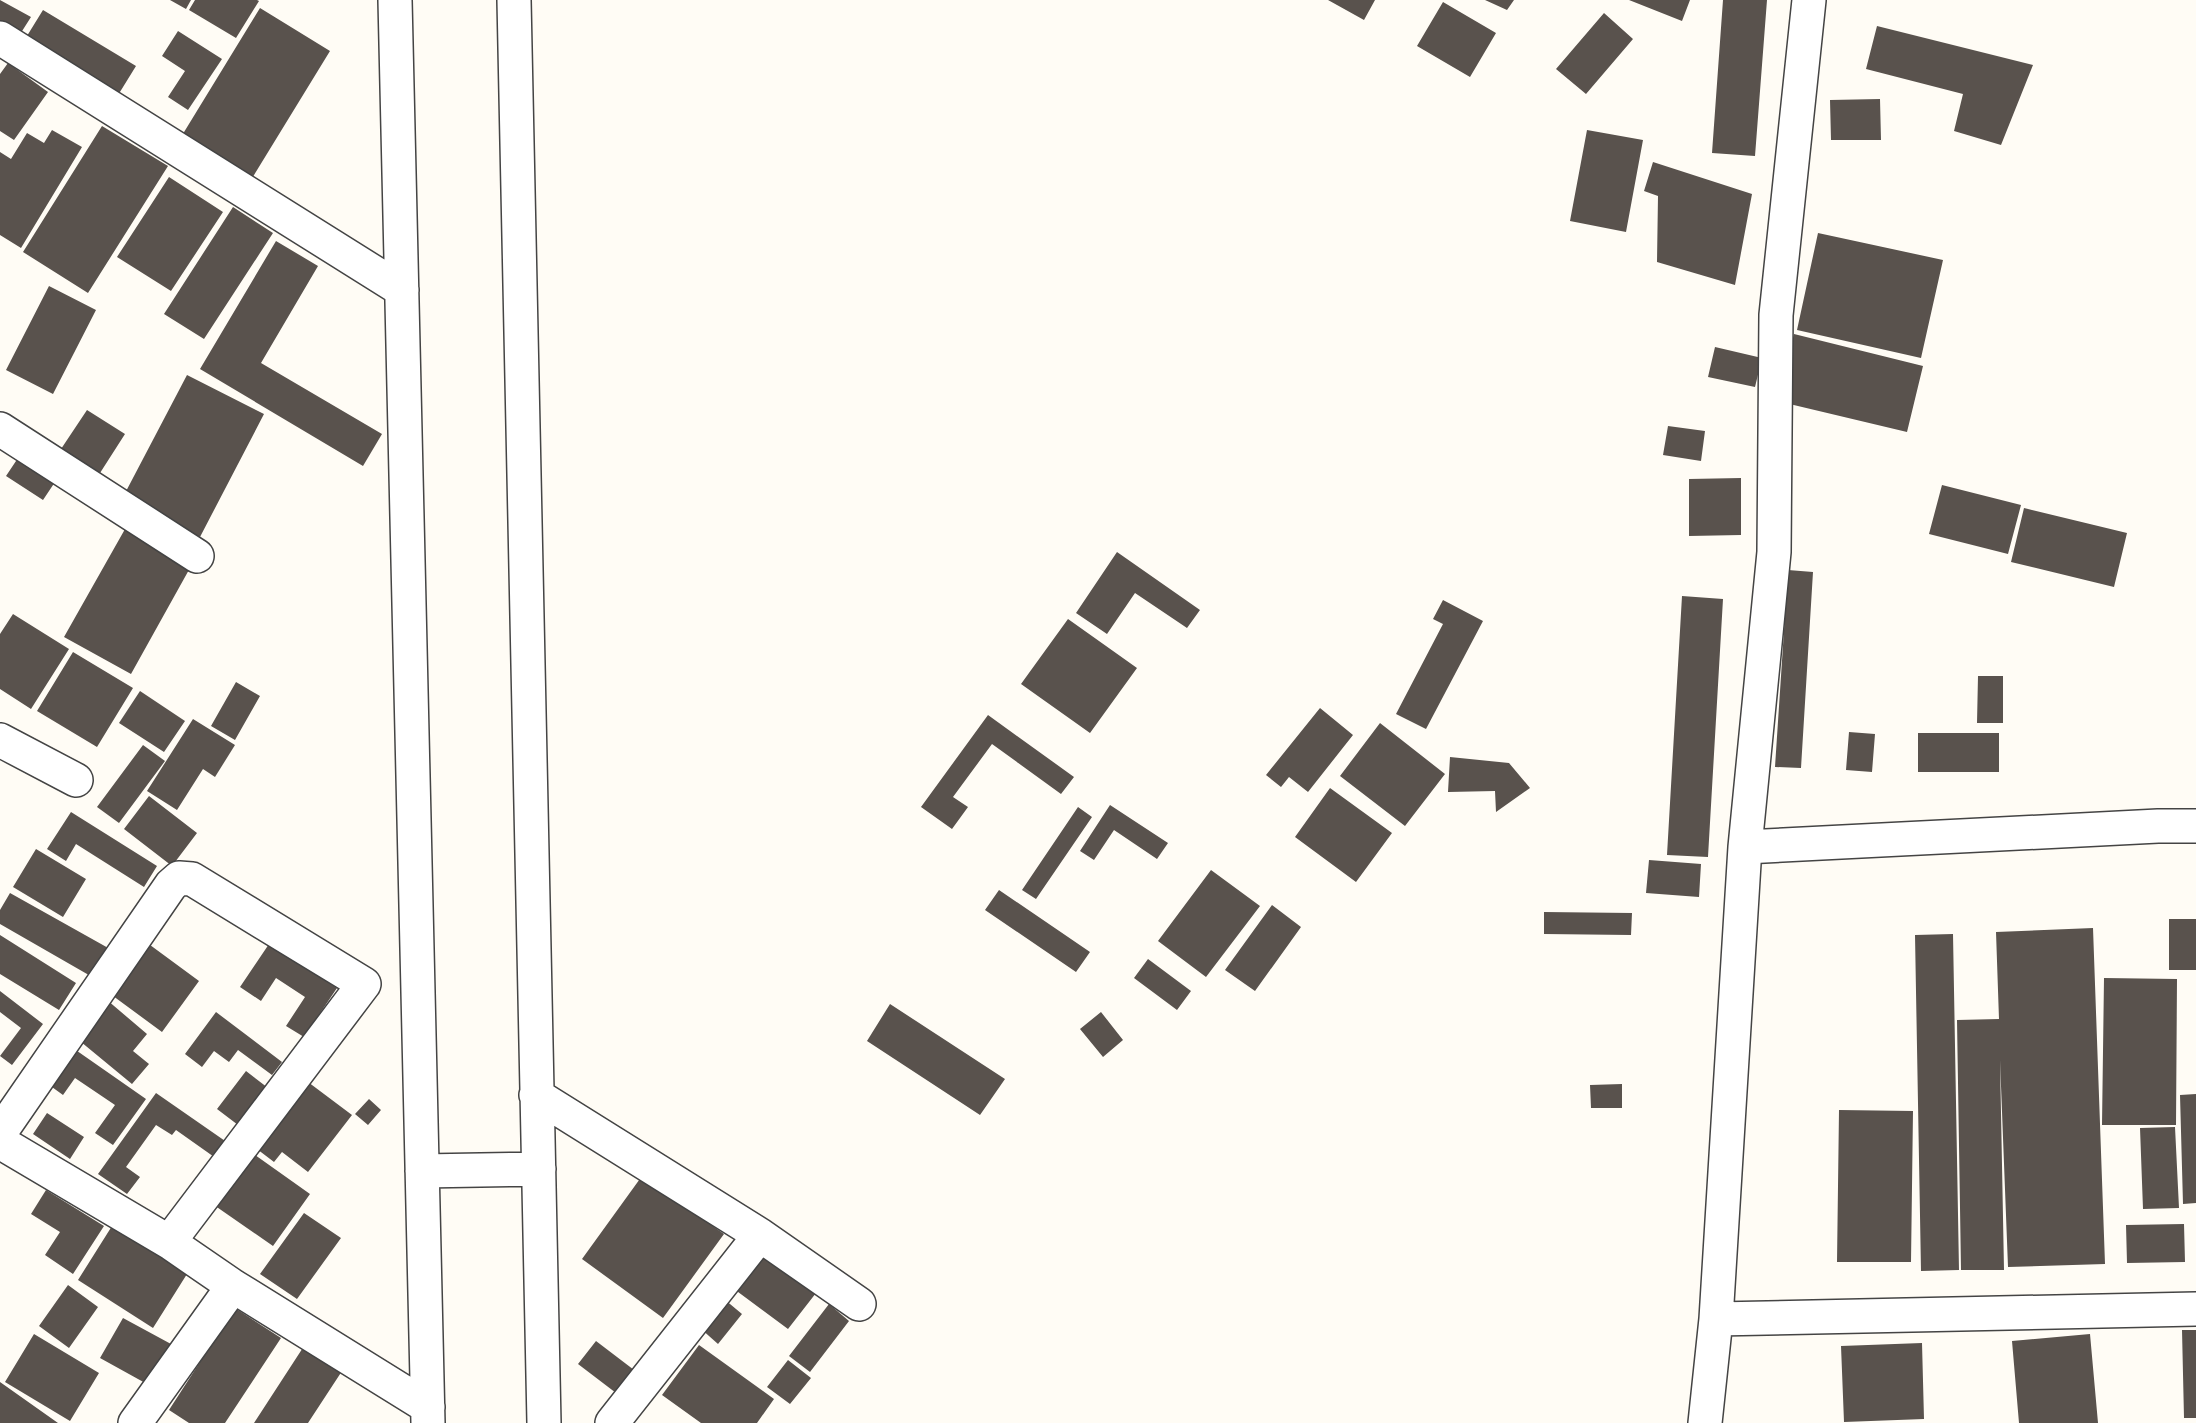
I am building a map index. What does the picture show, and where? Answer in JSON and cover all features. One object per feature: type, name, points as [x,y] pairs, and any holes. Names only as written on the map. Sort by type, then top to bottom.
[{"type":"street","points":[[395,0],[428,1415]]},
{"type":"street","points":[[514,0],[544,1423]]},
{"type":"street","points":[[1705,1423],[1716,1319],[1745,847],[1774,552],[1776,315],[1809,0]]},
{"type":"street","points":[[0,38],[402,290]]},
{"type":"street","points":[[0,429],[197,556]]},
{"type":"street","points":[[0,740],[76,780]]},
{"type":"street","points":[[1745,847],[2196,826]]},
{"type":"street","points":[[0,1133],[171,885],[179,878],[192,879],[364,984],[169,1242]]},
{"type":"street","points":[[536,1095],[760,1235],[859,1304]]},
{"type":"street","points":[[0,1142],[169,1242],[428,1415]]},
{"type":"street","points":[[422,1171],[539,1169]]},
{"type":"street","points":[[612,1423],[760,1235]]},
{"type":"street","points":[[135,1423],[233,1286]]},
{"type":"street","points":[[1716,1319],[2196,1309]]},
{"type":"building","points":[[0,0],[31,17],[17,39],[0,28]]},
{"type":"building","points":[[170,0],[191,0],[186,9]]},
{"type":"building","points":[[195,0],[259,1],[236,38],[189,10]]},
{"type":"building","points":[[1328,0],[1375,0],[1364,20]]},
{"type":"building","points":[[1485,0],[1514,0],[1507,10]]},
{"type":"building","points":[[1629,0],[1690,0],[1682,21]]},
{"type":"building","points":[[1723,0],[1767,0],[1755,156],[1712,153]]},
{"type":"building","points":[[1443,2],[1496,33],[1470,77],[1417,46]]},
{"type":"building","points":[[260,8],[330,51],[251,180],[181,137]]},
{"type":"building","points":[[43,10],[136,66],[115,100],[22,44]]},
{"type":"building","points":[[1604,13],[1633,39],[1586,94],[1556,69]]},
{"type":"building","points":[[1877,26],[2033,65],[2001,145],[1954,131],[1963,94],[1866,69]]},
{"type":"building","points":[[178,31],[222,59],[188,110],[168,97],[185,71],[162,56]]},
{"type":"building","points":[[8,63],[48,92],[14,140],[0,131],[0,74]]},
{"type":"building","points":[[1880,99],[1881,140],[1831,140],[1830,100]]},
{"type":"building","points":[[102,126],[168,166],[88,293],[23,252]]},
{"type":"building","points":[[52,130],[82,147],[21,248],[0,235],[0,152],[11,159],[27,133],[44,143]]},
{"type":"building","points":[[1587,130],[1643,140],[1626,232],[1570,221]]},
{"type":"building","points":[[1653,162],[1752,194],[1735,285],[1657,262],[1658,196],[1644,191]]},
{"type":"building","points":[[169,177],[223,212],[171,291],[117,257]]},
{"type":"building","points":[[233,207],[273,233],[204,339],[164,314]]},
{"type":"building","points":[[1818,233],[1943,260],[1921,358],[1797,330]]},
{"type":"building","points":[[276,241],[318,266],[261,363],[382,434],[363,466],[200,369]]},
{"type":"building","points":[[49,286],[96,310],[53,394],[6,370]]},
{"type":"building","points":[[1794,334],[1923,366],[1907,432],[1777,401]]},
{"type":"building","points":[[1715,347],[1762,358],[1755,387],[1708,377]]},
{"type":"building","points":[[187,375],[264,414],[200,537],[123,497]]},
{"type":"building","points":[[87,410],[125,434],[100,473],[61,449]]},
{"type":"building","points":[[1668,426],[1705,431],[1701,461],[1663,455]]},
{"type":"building","points":[[20,455],[57,479],[43,500],[6,476]]},
{"type":"building","points":[[1741,478],[1741,535],[1689,536],[1689,479]]},
{"type":"building","points":[[1942,485],[2021,505],[2008,554],[1929,534]]},
{"type":"building","points":[[2024,508],[2127,533],[2114,587],[2011,562]]},
{"type":"building","points":[[129,522],[195,559],[131,674],[64,637]]},
{"type":"building","points":[[1117,552],[1200,610],[1187,628],[1135,593],[1107,634],[1076,613]]},
{"type":"building","points":[[1788,570],[1813,572],[1801,768],[1775,767]]},
{"type":"building","points":[[1682,596],[1723,599],[1708,857],[1667,855]]},
{"type":"building","points":[[1443,600],[1483,621],[1426,729],[1396,714],[1443,624],[1433,619]]},
{"type":"building","points":[[13,614],[69,649],[31,709],[0,689],[0,634]]},
{"type":"building","points":[[1068,619],[1137,668],[1090,733],[1021,684]]},
{"type":"building","points":[[73,652],[133,688],[97,747],[37,711]]},
{"type":"building","points":[[1978,676],[2003,676],[2003,723],[1977,723]]},
{"type":"building","points":[[236,682],[260,696],[235,740],[211,726]]},
{"type":"building","points":[[140,691],[185,721],[164,752],[119,723]]},
{"type":"building","points":[[1320,708],[1353,735],[1308,792],[1289,777],[1281,787],[1266,775]]},
{"type":"building","points":[[988,715],[1074,777],[1061,794],[992,744],[953,797],[968,807],[952,829],[921,807]]},
{"type":"building","points":[[193,719],[235,745],[215,777],[203,769],[177,810],[147,791]]},
{"type":"building","points":[[1380,723],[1445,774],[1405,826],[1340,776]]},
{"type":"building","points":[[1849,732],[1875,734],[1872,772],[1846,770]]},
{"type":"building","points":[[1918,733],[1999,733],[1999,772],[1918,772]]},
{"type":"building","points":[[143,745],[165,761],[119,823],[97,807]]},
{"type":"building","points":[[1450,757],[1509,763],[1530,788],[1496,812],[1495,791],[1448,792]]},
{"type":"building","points":[[1330,788],[1392,833],[1356,882],[1295,837]]},
{"type":"building","points":[[149,796],[197,833],[172,866],[124,829]]},
{"type":"building","points":[[1110,805],[1168,843],[1157,859],[1114,830],[1094,860],[1080,851]]},
{"type":"building","points":[[1078,807],[1092,817],[1036,899],[1022,890]]},
{"type":"building","points":[[71,812],[157,866],[144,887],[76,844],[66,861],[47,849]]},
{"type":"building","points":[[36,849],[86,879],[63,917],[13,887]]},
{"type":"building","points":[[1649,860],[1701,864],[1699,897],[1646,893]]},
{"type":"building","points":[[1211,870],[1260,906],[1206,977],[1158,941]]},
{"type":"building","points":[[999,890],[1090,952],[1076,972],[985,910]]},
{"type":"building","points":[[10,893],[110,949],[94,978],[0,924],[0,910]]},
{"type":"building","points":[[1272,905],[1301,927],[1255,991],[1225,970]]},
{"type":"building","points":[[1544,912],[1632,913],[1631,935],[1544,934]]},
{"type":"building","points":[[2169,919],[2196,919],[2196,970],[2169,970]]},
{"type":"building","points":[[2093,928],[2105,1264],[2008,1267],[2000,1060],[2004,1270],[1961,1270],[1957,1020],[1999,1019],[1996,932]]},
{"type":"building","points":[[1953,934],[1959,1270],[1921,1271],[1915,935]]},
{"type":"building","points":[[0,935],[76,983],[59,1010],[0,974]]},
{"type":"building","points":[[146,942],[199,981],[162,1032],[109,993]]},
{"type":"building","points":[[269,944],[337,988],[304,1037],[286,1026],[305,997],[276,978],[261,1001],[240,987]]},
{"type":"building","points":[[1148,959],[1191,991],[1177,1010],[1134,978]]},
{"type":"building","points":[[2104,978],[2177,979],[2176,1125],[2102,1125]]},
{"type":"building","points":[[0,991],[43,1024],[12,1065],[0,1056],[21,1028],[0,1012]]},
{"type":"building","points":[[107,1000],[147,1034],[133,1051],[149,1064],[132,1084],[75,1037]]},
{"type":"building","points":[[890,1004],[1005,1079],[980,1115],[867,1041]]},
{"type":"building","points":[[216,1012],[282,1062],[272,1075],[238,1050],[229,1062],[214,1051],[202,1067],[185,1054]]},
{"type":"building","points":[[1101,1012],[1123,1040],[1103,1057],[1080,1029]]},
{"type":"building","points":[[70,1046],[146,1099],[113,1145],[95,1133],[115,1105],[75,1078],[63,1095],[45,1082]]},
{"type":"building","points":[[246,1071],[272,1091],[242,1128],[217,1109]]},
{"type":"building","points":[[304,1079],[352,1115],[308,1172],[282,1152],[274,1162],[253,1146]]},
{"type":"building","points":[[1622,1084],[1622,1108],[1591,1108],[1590,1085]]},
{"type":"building","points":[[156,1093],[228,1143],[217,1159],[176,1130],[172,1135],[156,1125],[126,1167],[140,1177],[127,1194],[98,1174]]},
{"type":"building","points":[[2196,1094],[2196,1203],[2183,1204],[2180,1095]]},
{"type":"building","points":[[369,1099],[381,1110],[368,1125],[355,1114]]},
{"type":"building","points":[[1839,1110],[1913,1111],[1911,1262],[1837,1262]]},
{"type":"building","points":[[47,1113],[84,1137],[70,1159],[33,1134]]},
{"type":"building","points":[[2175,1127],[2179,1208],[2143,1209],[2140,1128]]},
{"type":"building","points":[[248,1150],[310,1194],[273,1246],[211,1203]]},
{"type":"building","points":[[642,1176],[724,1234],[663,1318],[582,1259]]},
{"type":"building","points":[[46,1190],[104,1226],[73,1274],[45,1255],[60,1232],[31,1214]]},
{"type":"building","points":[[304,1213],[341,1238],[297,1299],[260,1274]]},
{"type":"building","points":[[2184,1224],[2185,1262],[2127,1263],[2126,1225]]},
{"type":"building","points":[[112,1226],[187,1274],[153,1328],[78,1280]]},
{"type":"building","points":[[758,1250],[816,1293],[788,1329],[730,1286]]},
{"type":"building","points":[[68,1285],[98,1307],[69,1348],[39,1326]]},
{"type":"building","points":[[724,1299],[742,1314],[718,1344],[700,1328]]},
{"type":"building","points":[[829,1304],[849,1321],[810,1372],[789,1356]]},
{"type":"building","points":[[235,1308],[281,1338],[225,1423],[189,1423],[169,1410]]},
{"type":"building","points":[[123,1318],[171,1344],[147,1384],[100,1358]]},
{"type":"building","points":[[2182,1330],[2196,1330],[2196,1418],[2184,1418]]},
{"type":"building","points":[[34,1334],[99,1373],[70,1421],[5,1382]]},
{"type":"building","points":[[2090,1334],[2098,1423],[2019,1423],[2012,1341]]},
{"type":"building","points":[[596,1341],[638,1373],[620,1396],[578,1364]]},
{"type":"building","points":[[306,1343],[344,1368],[308,1423],[254,1423]]},
{"type":"building","points":[[1922,1343],[1924,1419],[1844,1422],[1841,1346]]},
{"type":"building","points":[[699,1345],[774,1399],[757,1423],[701,1423],[662,1395]]},
{"type":"building","points":[[788,1360],[811,1378],[790,1404],[767,1387]]},
{"type":"building","points":[[0,1382],[58,1423],[0,1423]]}]
